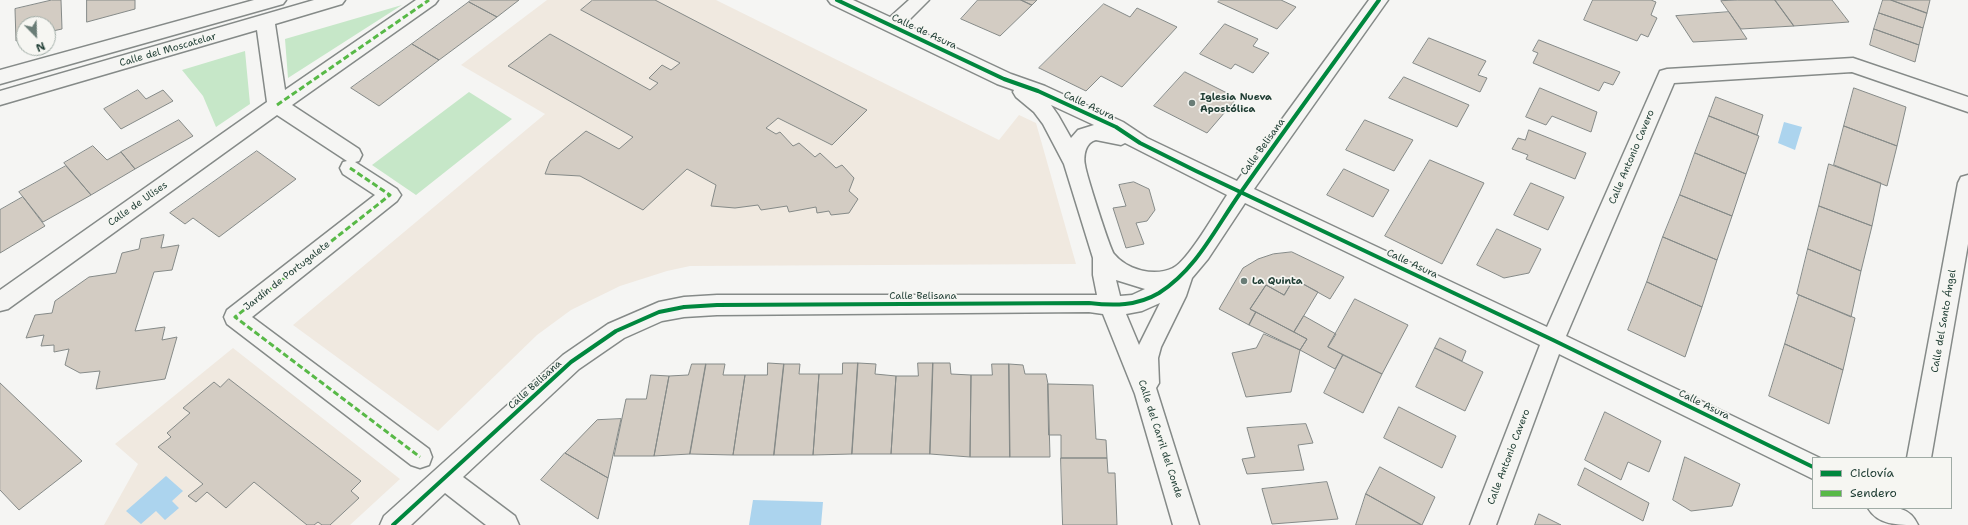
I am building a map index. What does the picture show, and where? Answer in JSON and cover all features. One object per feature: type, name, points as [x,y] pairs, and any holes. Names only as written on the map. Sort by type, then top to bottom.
[{"type":"street","name":"Calle del Moscatelar","points":[[0,77],[277,0]]},
{"type":"street","name":"Calle del Moscatelar","points":[[0,98],[265,22],[336,0]]},
{"type":"street","name":"Calle de Ulises","points":[[0,302],[277,105],[429,0]]},
{"type":"street","name":"Calle de Asura","points":[[837,0],[1004,79]]},
{"type":"street","points":[[892,26],[920,0]]},
{"type":"street","name":"Calle Belisana","points":[[393,525],[572,362],[616,331],[659,312],[684,307],[717,305],[1089,303],[1110,306],[1126,306],[1142,302],[1168,286],[1192,265],[1241,192],[1379,0]]},
{"type":"street","points":[[265,22],[277,105]]},
{"type":"street","name":"Calle Antonio Cavero","points":[[1483,525],[1553,340],[1667,76],[1854,65],[1968,105]]},
{"type":"street","name":"Calle Asura","points":[[1004,79],[1090,115],[1116,128],[1140,143],[1553,340],[1812,467]]},
{"type":"street","name":"Calle del Carril del Conde","points":[[1004,79],[1032,98],[1041,107],[1051,120],[1074,164],[1104,258],[1104,275],[1110,306],[1147,394],[1186,525]]},
{"type":"street","name":"Jardín de Portugalete","points":[[277,105],[351,161],[390,195],[235,317],[420,457]]},
{"type":"street","points":[[1074,164],[1078,144],[1081,139],[1089,134],[1099,132],[1111,133],[1140,143]]},
{"type":"street","name":"Calle del Santo Ángel","points":[[1920,457],[1968,183]]},
{"type":"street","points":[[1104,258],[1121,274],[1132,278],[1154,280],[1182,275]]},
{"type":"street","name":"Calle Belisana","points":[[1147,394],[1146,360],[1148,350],[1170,310],[1182,275]]},
{"type":"street","points":[[445,478],[506,525]]},
{"type":"street","points":[[1883,509],[1907,525],[1911,509]]},
{"type":"shaded area","points":[[547,0],[716,0],[999,140],[1019,115],[1036,123],[1076,264],[690,266],[667,271],[620,286],[571,310],[537,335],[438,431],[293,325],[545,114],[461,65]]},
{"type":"shaded area","points":[[233,348],[400,479],[350,525],[104,525],[138,464],[115,444]]},
{"type":"green space","points":[[402,5],[288,78],[285,39]]},
{"type":"green space","points":[[245,51],[250,104],[216,127],[203,96],[182,70]]},
{"type":"green space","points":[[469,92],[512,119],[416,195],[372,165]]},
{"type":"water","points":[[1784,122],[1802,127],[1795,150],[1778,143]]},
{"type":"water","points":[[166,476],[183,491],[172,501],[179,508],[165,520],[156,511],[141,524],[126,511]]},
{"type":"water","points":[[753,500],[823,502],[821,525],[749,525]]},
{"type":"building","points":[[52,0],[61,0],[62,29],[56,30],[56,16],[16,16],[16,41],[15,9]]},
{"type":"building","points":[[87,0],[135,0],[135,9],[87,22]]},
{"type":"building","points":[[471,0],[519,0],[497,17],[469,2]]},
{"type":"building","points":[[593,0],[655,0],[867,110],[832,145],[778,118],[766,128],[776,134],[780,132],[793,146],[799,143],[815,157],[820,153],[836,168],[842,165],[854,178],[849,191],[858,199],[849,213],[831,215],[829,211],[817,213],[816,207],[789,212],[787,206],[761,210],[758,205],[735,208],[711,206],[716,185],[687,169],[643,210],[580,176],[545,174],[550,161],[586,131],[619,149],[633,137],[508,66],[550,34],[650,90],[658,83],[649,78],[662,65],[671,70],[680,63],[581,10]]},
{"type":"building","points":[[978,0],[1021,0],[1032,5],[1000,36],[961,19]]},
{"type":"building","points":[[1021,0],[1037,0],[1032,5]]},
{"type":"building","points":[[1220,0],[1281,0],[1296,7],[1277,29],[1218,2]]},
{"type":"building","points":[[1593,0],[1651,0],[1656,2],[1651,15],[1657,18],[1648,37],[1641,34],[1637,41],[1584,20]]},
{"type":"building","points":[[1775,0],[1794,26],[1741,29],[1721,1]]},
{"type":"building","points":[[1775,0],[1832,0],[1849,22],[1794,26]]},
{"type":"building","points":[[1883,0],[1891,0],[1927,13],[1923,28],[1879,13]]},
{"type":"building","points":[[1891,0],[1930,0],[1927,13]]},
{"type":"building","points":[[469,2],[497,17],[439,60],[412,44]]},
{"type":"building","points":[[1104,4],[1130,17],[1137,8],[1177,27],[1122,87],[1101,76],[1086,91],[1039,68]]},
{"type":"building","points":[[1729,12],[1747,39],[1693,42],[1676,16]]},
{"type":"building","points":[[1879,13],[1923,28],[1919,45],[1874,29]]},
{"type":"building","points":[[1225,24],[1258,39],[1253,46],[1269,53],[1253,73],[1235,64],[1231,69],[1200,54]]},
{"type":"building","points":[[1874,29],[1919,45],[1915,62],[1870,45]]},
{"type":"building","points":[[1429,38],[1486,61],[1478,75],[1487,78],[1480,92],[1413,63]]},
{"type":"building","points":[[1539,40],[1620,72],[1613,85],[1604,82],[1599,91],[1533,63],[1538,53],[1533,51]]},
{"type":"building","points":[[412,44],[439,60],[379,106],[351,88]]},
{"type":"building","points":[[1185,72],[1237,98],[1207,133],[1154,106]]},
{"type":"building","points":[[1404,77],[1469,105],[1457,127],[1389,98]]},
{"type":"building","points":[[1540,88],[1597,112],[1591,132],[1552,116],[1546,125],[1526,117]]},
{"type":"building","points":[[1854,88],[1906,107],[1897,146],[1844,126]]},
{"type":"building","points":[[138,90],[146,99],[163,90],[173,101],[121,129],[104,109]]},
{"type":"building","points":[[1716,97],[1763,115],[1757,135],[1709,116]]},
{"type":"building","points":[[1709,116],[1759,136],[1746,174],[1695,153]]},
{"type":"building","points":[[179,120],[193,136],[135,169],[121,152]]},
{"type":"building","points":[[1365,120],[1413,140],[1394,171],[1346,150]]},
{"type":"building","points":[[1844,126],[1897,146],[1887,186],[1834,165]]},
{"type":"building","points":[[1529,130],[1586,153],[1575,179],[1526,159],[1528,155],[1512,149],[1518,138],[1525,140]]},
{"type":"building","points":[[93,146],[107,160],[121,152],[135,169],[91,195],[64,163]]},
{"type":"building","points":[[257,151],[296,179],[219,237],[193,218],[185,224],[170,213]]},
{"type":"building","points":[[1695,153],[1746,174],[1732,216],[1680,195]]},
{"type":"building","points":[[1430,160],[1484,183],[1442,264],[1385,236]]},
{"type":"building","points":[[1829,164],[1881,183],[1872,226],[1819,206]]},
{"type":"building","points":[[66,166],[91,195],[43,222],[19,192]]},
{"type":"building","points":[[1344,169],[1389,190],[1373,217],[1327,195]]},
{"type":"building","points":[[1134,182],[1149,189],[1155,210],[1147,221],[1136,223],[1144,244],[1126,248],[1113,208],[1126,206],[1119,185]]},
{"type":"building","points":[[1531,183],[1564,197],[1548,230],[1514,215]]},
{"type":"building","points":[[1680,195],[1732,216],[1717,260],[1663,237]]},
{"type":"building","points":[[23,197],[45,226],[0,253],[0,210]]},
{"type":"building","points":[[1819,206],[1872,226],[1861,271],[1808,249]]},
{"type":"building","points":[[1497,229],[1541,249],[1529,273],[1504,278],[1477,265]]},
{"type":"building","points":[[164,235],[161,248],[179,245],[172,270],[154,272],[135,331],[165,327],[162,340],[177,337],[165,379],[96,389],[100,371],[80,373],[65,365],[69,349],[54,352],[54,345],[41,346],[44,335],[26,338],[35,315],[52,313],[55,301],[89,277],[116,273],[122,253],[139,249],[141,239]]},
{"type":"building","points":[[1663,237],[1717,260],[1702,307],[1647,282]]},
{"type":"building","points":[[1808,249],[1861,271],[1851,317],[1797,294]]},
{"type":"building","points":[[1292,252],[1344,277],[1330,299],[1294,279],[1284,295],[1266,285],[1250,309],[1256,312],[1249,325],[1219,309],[1243,268],[1258,259],[1273,254]]},
{"type":"building","points":[[1294,279],[1318,292],[1294,332],[1250,309],[1266,285],[1284,295]]},
{"type":"building","points":[[1647,282],[1702,307],[1685,357],[1628,330]]},
{"type":"building","points":[[1799,295],[1855,318],[1843,370],[1785,344]]},
{"type":"building","points":[[1355,299],[1408,325],[1382,374],[1328,347]]},
{"type":"building","points":[[1256,312],[1307,339],[1300,350],[1249,325]]},
{"type":"building","points":[[1304,316],[1336,334],[1328,347],[1343,355],[1335,369],[1300,350],[1307,339],[1294,332]]},
{"type":"building","points":[[1264,334],[1300,350],[1291,392],[1246,397],[1232,353],[1256,348]]},
{"type":"building","points":[[1440,338],[1466,351],[1462,361],[1435,348]]},
{"type":"building","points":[[1785,344],[1843,370],[1829,424],[1769,396]]},
{"type":"building","points":[[1435,348],[1483,372],[1465,411],[1416,387]]},
{"type":"building","points":[[1343,355],[1382,374],[1363,413],[1324,393]]},
{"type":"building","points":[[768,363],[784,364],[774,455],[733,455],[745,375],[767,375]]},
{"type":"building","points":[[843,363],[858,363],[852,454],[813,455],[819,374],[842,374]]},
{"type":"building","points":[[858,363],[876,364],[875,374],[896,376],[891,454],[852,454]]},
{"type":"building","points":[[918,363],[933,363],[930,454],[891,454],[896,376],[918,376]]},
{"type":"building","points":[[933,363],[950,363],[951,374],[971,375],[970,457],[930,454]]},
{"type":"building","points":[[692,364],[706,364],[690,454],[654,456],[669,376],[688,375]]},
{"type":"building","points":[[706,364],[725,364],[723,375],[745,375],[733,455],[690,454]]},
{"type":"building","points":[[784,364],[800,364],[799,374],[819,374],[813,455],[774,455]]},
{"type":"building","points":[[992,364],[1009,364],[1010,457],[970,457],[971,375],[992,375]]},
{"type":"building","points":[[1009,364],[1023,365],[1025,374],[1046,374],[1048,384],[1050,457],[1010,457]]},
{"type":"building","points":[[651,375],[669,376],[654,456],[614,456],[626,399],[646,399]]},
{"type":"building","points":[[229,379],[361,481],[351,491],[359,498],[330,525],[322,525],[318,522],[314,525],[307,525],[254,482],[226,508],[207,492],[196,502],[188,496],[203,484],[158,447],[171,437],[167,433],[190,413],[183,408],[214,382],[220,387]]},
{"type":"building","points":[[0,383],[82,461],[19,510],[0,490]]},
{"type":"building","points":[[1048,384],[1093,385],[1096,439],[1106,440],[1107,458],[1061,458],[1061,435],[1049,435]]},
{"type":"building","points":[[1399,407],[1456,436],[1442,468],[1384,438]]},
{"type":"building","points":[[1605,412],[1661,441],[1649,472],[1628,462],[1621,480],[1585,460]]},
{"type":"building","points":[[621,419],[608,478],[565,453],[597,420]]},
{"type":"building","points":[[1306,424],[1313,443],[1298,445],[1304,470],[1247,474],[1242,459],[1255,457],[1247,428]]},
{"type":"building","points":[[565,453],[608,478],[598,519],[541,480]]},
{"type":"building","points":[[1685,457],[1740,484],[1732,506],[1691,511],[1673,500]]},
{"type":"building","points":[[1061,458],[1107,458],[1108,473],[1115,473],[1117,525],[1063,525]]},
{"type":"building","points":[[1380,467],[1435,497],[1422,525],[1366,494]]},
{"type":"building","points":[[1585,468],[1649,503],[1643,521],[1578,485]]},
{"type":"building","points":[[1327,482],[1338,519],[1272,524],[1262,489]]},
{"type":"building","points":[[1366,494],[1421,525],[1356,525]]},
{"type":"building","points":[[1539,514],[1561,525],[1535,525]]},
{"type":"marked path","points":[[277,105],[429,0]]},
{"type":"marked path","points":[[350,168],[390,195],[235,317],[420,457]]},
{"type":"cycle path","points":[[837,0],[1004,79],[1038,91],[1116,127],[1140,143],[1196,171],[1553,340],[1812,467]]},
{"type":"cycle path","points":[[393,525],[571,362],[616,331],[659,312],[684,307],[717,305],[1089,303],[1101,305],[1123,305],[1142,301],[1161,292],[1182,275],[1201,253],[1241,192],[1379,0]]},
{"type":"place","name":"Iglesia Nueva Apostólica","points":[[1192,103]]},
{"type":"place","name":"La Quinta","points":[[1244,281]]}]
